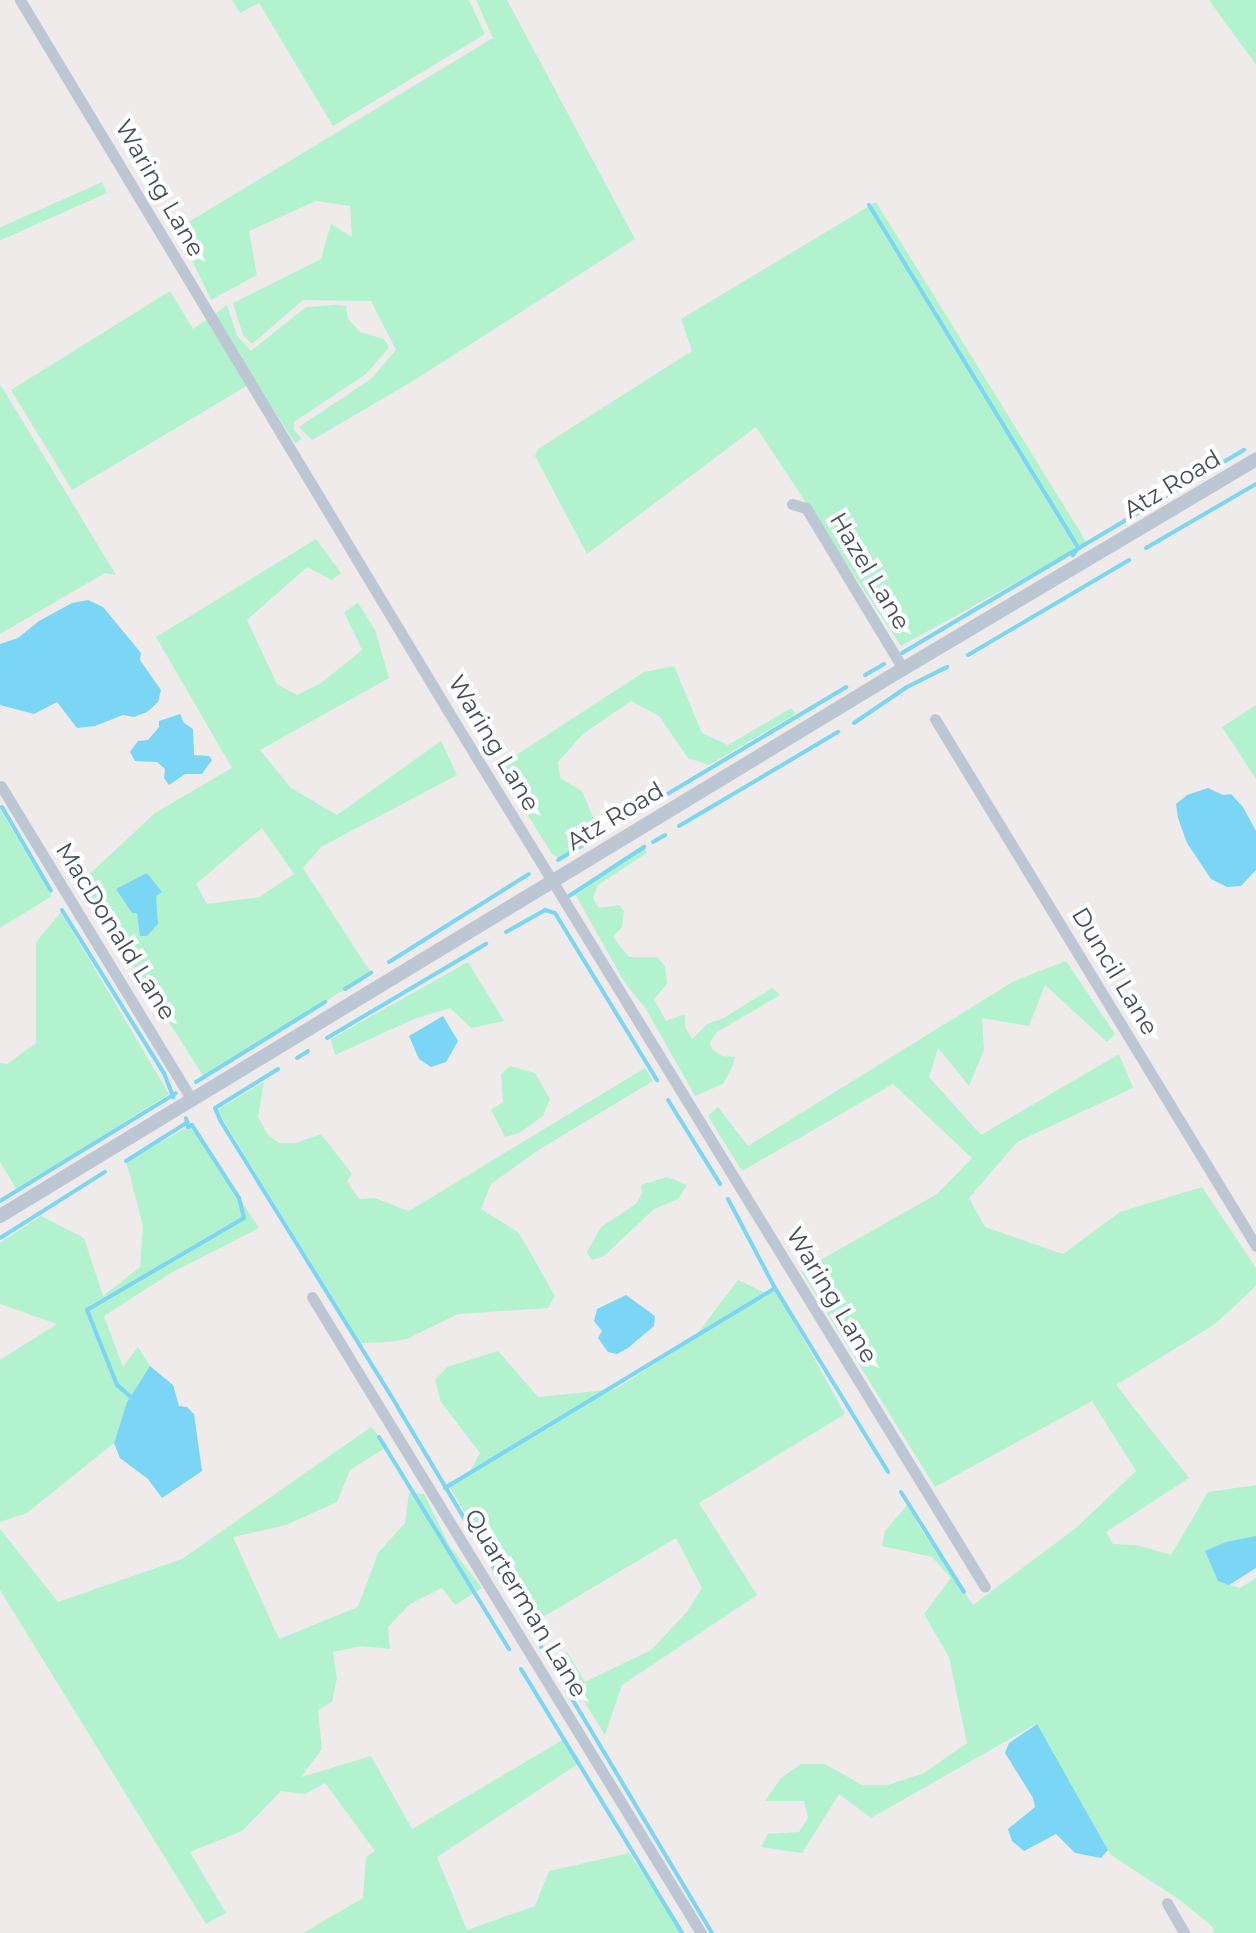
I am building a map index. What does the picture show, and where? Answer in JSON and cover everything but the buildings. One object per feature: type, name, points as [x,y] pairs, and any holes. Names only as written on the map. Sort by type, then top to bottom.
[{"type":"street","name":"Waring Lane","points":[[20,0],[552,880],[985,1587]]},
{"type":"street","name":"Atz Road","points":[[0,1216],[552,880],[1256,459]]},
{"type":"street","name":"Hazel Lane","points":[[792,504],[806,508],[903,669]]},
{"type":"street","name":"Duncil Lane","points":[[935,719],[1256,1246]]},
{"type":"street","name":"MacDonald Lane","points":[[1,786],[192,1100]]},
{"type":"street","name":"Quarterman Lane","points":[[312,1297],[701,1933]]},
{"type":"street","points":[[1167,1903],[1184,1933]]},
{"type":"green space","points":[[232,0],[469,0],[485,34],[333,126],[259,3],[240,13]]},
{"type":"green space","points":[[476,0],[507,0],[635,239],[413,381],[312,440],[299,427],[371,379],[396,350],[371,301],[303,300],[252,344],[243,335],[233,303],[321,259],[331,224],[352,237],[350,206],[316,201],[249,231],[257,275],[211,300],[177,229],[493,38]]},
{"type":"green space","points":[[1209,0],[1256,0],[1256,65]]},
{"type":"green space","points":[[102,182],[107,193],[0,241],[0,227]]},
{"type":"green space","points":[[876,202],[1087,543],[901,646],[756,427],[587,554],[535,456],[538,449],[692,351],[681,319]]},
{"type":"green space","points":[[170,291],[193,329],[227,305],[237,336],[251,351],[306,307],[336,305],[346,306],[348,319],[360,332],[384,339],[389,348],[366,374],[294,422],[294,430],[302,439],[295,443],[255,381],[72,490],[11,390]]},
{"type":"green space","points":[[0,384],[116,575],[105,573],[0,634]]},
{"type":"green space","points":[[316,539],[341,573],[332,580],[307,567],[247,620],[277,684],[297,695],[321,683],[362,650],[344,612],[358,603],[375,630],[389,678],[260,750],[291,788],[337,815],[441,741],[457,775],[321,847],[303,868],[371,973],[204,1077],[80,883],[155,813],[232,768],[156,637]],"holes":[[[262,828],[294,874],[259,897],[207,904],[196,884]]]},
{"type":"green space","points":[[674,666],[702,733],[728,745],[791,708],[796,714],[709,765],[688,758],[659,716],[631,701],[583,734],[558,762],[560,778],[582,791],[600,833],[560,859],[552,854],[498,767],[644,672]]},
{"type":"green space","points":[[1256,705],[1256,779],[1222,727]]},
{"type":"green space","points":[[0,809],[52,896],[0,928]]},
{"type":"green space","points":[[644,847],[647,853],[598,885],[593,898],[599,908],[619,905],[624,911],[622,927],[613,937],[629,957],[657,957],[665,966],[667,984],[654,999],[666,1021],[685,1014],[685,1027],[692,1039],[707,1024],[722,1019],[772,988],[780,995],[717,1032],[710,1042],[712,1049],[722,1056],[735,1057],[733,1065],[723,1084],[695,1096],[646,1009],[625,983],[575,894]]},
{"type":"green space","points":[[61,912],[169,1094],[17,1190],[0,1162],[0,1063],[7,1064],[36,1043],[36,942]]},
{"type":"green space","points":[[1066,961],[1115,1034],[1107,1042],[1045,985],[1029,1026],[982,1018],[984,1050],[969,1086],[938,1048],[929,1077],[981,1135],[1119,1054],[1133,1088],[1017,1142],[969,1198],[985,1227],[1063,1254],[1120,1212],[1202,1187],[1256,1268],[1256,1286],[1215,1324],[1116,1385],[1189,1478],[1106,1532],[1113,1544],[1137,1545],[1171,1555],[1208,1492],[1256,1485],[1256,1536],[1218,1581],[1240,1588],[1256,1578],[1256,1933],[1214,1933],[1213,1927],[1180,1900],[1111,1855],[1036,1724],[871,1818],[839,1794],[802,1853],[761,1847],[768,1834],[799,1832],[808,1818],[804,1801],[765,1801],[781,1778],[801,1764],[825,1764],[862,1785],[888,1785],[924,1773],[967,1743],[949,1657],[924,1614],[951,1578],[932,1557],[882,1546],[885,1531],[909,1503],[917,1523],[973,1605],[1076,1528],[1136,1471],[1092,1401],[935,1487],[801,1271],[937,1194],[972,1158],[893,1084],[742,1171],[708,1116],[718,1107],[748,1146],[1014,981]]},
{"type":"green space","points":[[468,962],[504,1021],[471,1028],[450,1008],[414,1019],[335,1055],[331,1039]]},
{"type":"green space","points":[[510,1066],[535,1073],[550,1099],[543,1116],[519,1133],[505,1137],[491,1110],[503,1102],[501,1074]]},
{"type":"green space","points":[[645,1068],[653,1081],[540,1149],[491,1184],[481,1209],[519,1233],[555,1296],[548,1308],[458,1314],[407,1339],[389,1342],[360,1343],[217,1110],[264,1082],[258,1117],[268,1135],[279,1143],[296,1143],[321,1134],[352,1174],[347,1181],[359,1199],[375,1198],[409,1211]]},
{"type":"green space","points":[[192,1125],[259,1228],[171,1273],[104,1316],[123,1367],[138,1347],[150,1366],[127,1402],[114,1443],[27,1513],[0,1522],[0,1360],[57,1324],[0,1304],[0,1243],[41,1216],[84,1238],[103,1296],[140,1267],[143,1226],[126,1161]]},
{"type":"green space","points":[[667,1177],[687,1185],[678,1199],[654,1209],[604,1256],[592,1260],[587,1252],[601,1227],[636,1204],[642,1193],[641,1185]]},
{"type":"green space","points":[[738,1280],[768,1294],[775,1288],[845,1414],[699,1503],[757,1595],[622,1685],[605,1735],[558,1659],[567,1652],[585,1682],[651,1650],[686,1613],[702,1588],[676,1538],[533,1623],[447,1483],[469,1473],[480,1453],[441,1402],[435,1380],[447,1367],[498,1351],[538,1397],[616,1389],[694,1338]]},
{"type":"green space","points":[[371,1427],[388,1446],[350,1470],[337,1502],[286,1525],[233,1537],[279,1639],[358,1607],[378,1553],[405,1523],[409,1493],[424,1494],[449,1545],[482,1588],[455,1605],[442,1588],[410,1604],[388,1627],[390,1649],[362,1646],[333,1652],[337,1678],[332,1702],[318,1710],[322,1749],[301,1777],[371,1756],[412,1829],[564,1739],[581,1762],[437,1857],[467,1930],[535,1906],[549,1871],[629,1853],[684,1933],[303,1933],[363,1898],[366,1857],[375,1851],[325,1783],[305,1794],[281,1791],[242,1831],[190,1852],[226,1913],[206,1924],[0,1590],[0,1529],[58,1602],[182,1559]]},
{"type":"water","points":[[88,600],[103,607],[141,653],[140,660],[161,690],[158,702],[147,712],[134,717],[123,715],[95,726],[77,728],[57,702],[34,714],[0,705],[0,644],[18,638],[39,621],[72,603]]},
{"type":"water","points":[[180,714],[184,723],[193,729],[194,755],[209,756],[212,760],[202,774],[185,774],[169,785],[164,778],[165,769],[157,762],[135,761],[130,752],[138,741],[148,740],[159,727],[159,721]]},
{"type":"water","points":[[1208,788],[1223,795],[1231,794],[1243,807],[1256,831],[1256,870],[1241,886],[1227,887],[1211,879],[1187,843],[1178,818],[1176,804],[1187,795]]},
{"type":"water","points":[[147,873],[162,892],[156,896],[158,924],[147,936],[140,936],[137,913],[132,913],[116,889]]},
{"type":"water","points":[[443,1016],[458,1041],[446,1062],[431,1067],[419,1059],[409,1036]]},
{"type":"water","points":[[626,1295],[655,1316],[654,1326],[628,1348],[617,1354],[608,1352],[598,1338],[602,1331],[594,1321],[597,1309]]},
{"type":"water","points":[[150,1366],[173,1385],[179,1406],[187,1407],[194,1414],[202,1471],[162,1498],[148,1479],[120,1458],[114,1443],[127,1402]]},
{"type":"water","points":[[1256,1536],[1256,1568],[1229,1585],[1218,1581],[1205,1551],[1226,1542]]},
{"type":"water","points":[[1037,1724],[1108,1850],[1101,1858],[1075,1853],[1056,1834],[1024,1851],[1012,1841],[1008,1829],[1035,1807],[1033,1798],[1005,1753],[1009,1743]]},
{"type":"waterway","points":[[869,205],[1078,548],[1073,555]]},
{"type":"waterway","points":[[902,653],[1244,450]]},
{"type":"waterway","points":[[1146,548],[1256,484]]},
{"type":"waterway","points":[[968,655],[1129,560]]},
{"type":"waterway","points":[[865,675],[884,664]]},
{"type":"waterway","points":[[854,723],[907,687],[947,667]]},
{"type":"waterway","points":[[624,820],[846,687]]},
{"type":"waterway","points":[[679,826],[838,732]]},
{"type":"waterway","points":[[2,807],[51,891]]},
{"type":"waterway","points":[[558,860],[605,832]]},
{"type":"waterway","points":[[653,842],[665,835]]},
{"type":"waterway","points":[[569,896],[644,847],[639,851]]},
{"type":"waterway","points":[[389,962],[529,874]]},
{"type":"waterway","points":[[62,910],[164,1073],[173,1097]]},
{"type":"waterway","points":[[506,932],[545,910],[555,913],[657,1080]]},
{"type":"waterway","points":[[327,1038],[486,944]]},
{"type":"waterway","points":[[345,989],[371,973]]},
{"type":"waterway","points":[[196,1082],[325,1002]]},
{"type":"waterway","points":[[297,1058],[308,1051]]},
{"type":"waterway","points":[[278,1069],[215,1108],[220,1120],[397,1406],[712,1933]]},
{"type":"waterway","points":[[0,1201],[176,1093]]},
{"type":"waterway","points":[[668,1100],[720,1184]]},
{"type":"waterway","points":[[132,1398],[117,1385],[87,1310],[244,1218],[239,1198],[192,1125],[188,1127],[186,1118]]},
{"type":"waterway","points":[[126,1161],[188,1122]]},
{"type":"waterway","points":[[0,1238],[105,1172]]},
{"type":"waterway","points":[[728,1199],[775,1288],[888,1472]]},
{"type":"waterway","points":[[445,1488],[775,1288]]},
{"type":"waterway","points":[[379,1437],[509,1649]]},
{"type":"waterway","points":[[901,1492],[964,1592]]},
{"type":"waterway","points":[[521,1669],[682,1933]]}]
